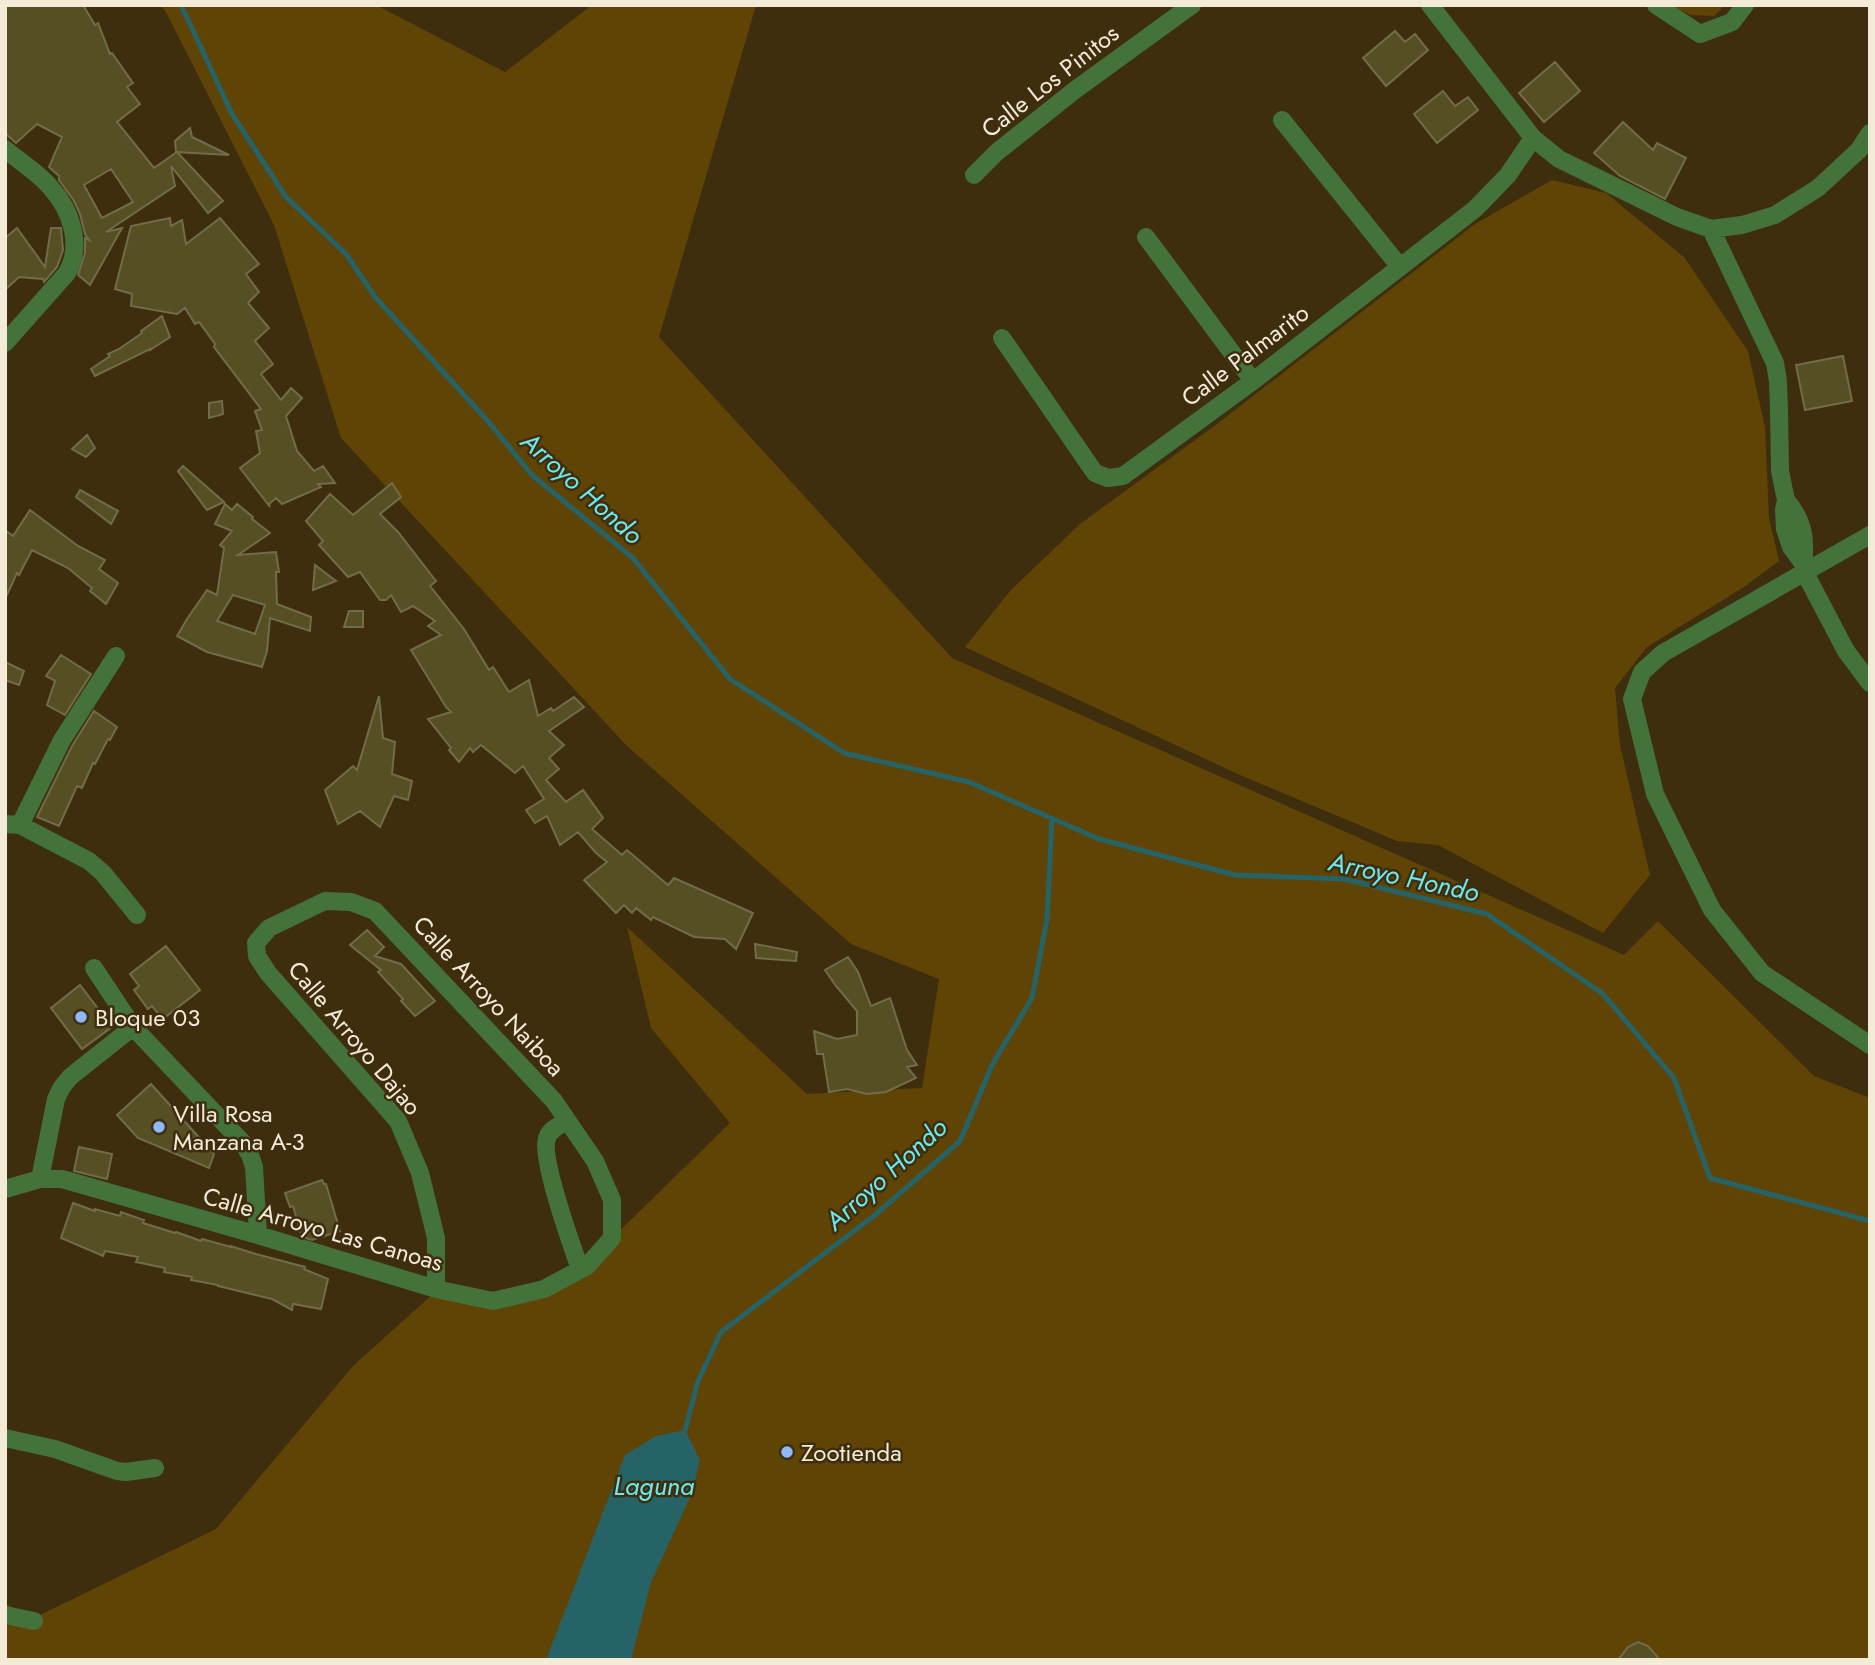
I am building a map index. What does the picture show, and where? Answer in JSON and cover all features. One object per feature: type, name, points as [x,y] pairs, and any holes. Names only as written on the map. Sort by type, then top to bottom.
[{"type":"street","name":"Calle Los Pinitos","points":[[974,175],[997,152],[1075,90],[1192,5]]},
{"type":"street","points":[[1656,5],[1700,34],[1732,22],[1745,5]]},
{"type":"street","points":[[1437,9],[1533,138],[1559,159],[1665,211],[1710,229],[1742,225],[1775,215],[1818,188],[1859,150],[1870,133]]},
{"type":"street","points":[[1282,120],[1400,267]]},
{"type":"street","name":"Calle Palmarito","points":[[1002,338],[1095,472],[1108,478],[1123,476],[1253,381],[1475,209],[1508,175],[1533,138]]},
{"type":"street","points":[[5,149],[51,187],[68,214],[75,240],[73,262],[68,273],[5,343]]},
{"type":"street","points":[[1710,229],[1775,362],[1778,381],[1780,471],[1786,500],[1784,519],[1787,538],[1846,651],[1870,683]]},
{"type":"street","points":[[1146,237],[1253,381]]},
{"type":"street","points":[[1870,535],[1803,568],[1663,653],[1642,672],[1632,699],[1655,794],[1712,910],[1762,973],[1870,1045]]},
{"type":"street","points":[[116,656],[62,740],[13,824],[89,861],[103,873],[137,915]]},
{"type":"street","name":"Calle Arroyo Naiboa","points":[[256,943],[269,928],[325,901],[351,902],[376,911],[554,1101],[594,1161],[612,1200],[612,1238]]},
{"type":"street","name":"Calle Arroyo Dajao","points":[[256,943],[257,956],[268,973],[398,1121],[420,1173],[436,1238],[436,1289]]},
{"type":"street","points":[[94,968],[133,1027],[243,1143],[254,1167],[258,1235]]},
{"type":"street","points":[[40,1179],[56,1099],[62,1087],[70,1077],[133,1027]]},
{"type":"street","points":[[567,1121],[551,1130],[546,1140],[558,1202],[580,1269]]},
{"type":"street","name":"Calle Arroyo Las Canoas","points":[[5,1189],[40,1179],[62,1180],[436,1289],[493,1301],[544,1289],[587,1266],[612,1238]]},
{"type":"street","points":[[5,1438],[55,1449],[117,1471],[155,1468]]},
{"type":"street","points":[[5,1615],[34,1621]]},
{"type":"shaded area","points":[[161,5],[376,5],[505,72],[592,5],[756,5],[659,337],[952,658],[1624,955],[1658,921],[1814,1076],[1870,1098],[1870,1660],[5,1660],[5,1604],[36,1617],[216,1529],[354,1365],[433,1294],[560,1289],[730,1123],[651,1028],[627,927],[807,1094],[922,1088],[939,979],[851,944],[627,746],[341,438],[274,225]]},
{"type":"shaded area","points":[[1669,5],[1725,5],[1714,16],[1691,15]]},
{"type":"shaded area","points":[[1552,180],[1606,193],[1684,257],[1748,351],[1765,427],[1769,518],[1779,561],[1744,587],[1647,647],[1615,688],[1620,745],[1650,875],[1603,933],[1438,845],[1397,841],[1240,775],[965,647],[1010,591],[1080,524],[1217,424],[1475,224]]},
{"type":"water","name":"Laguna","points":[[685,1430],[700,1460],[692,1493],[651,1582],[631,1660],[546,1660],[625,1455],[656,1436]]},
{"type":"building","points":[[5,5],[83,5],[95,25],[98,23],[110,54],[112,53],[133,83],[127,87],[140,104],[117,122],[154,168],[177,152],[223,201],[208,213],[171,166],[175,186],[106,232],[122,228],[90,285],[78,275],[85,253],[85,238],[89,240],[80,214],[59,176],[49,167],[62,137],[37,124],[16,143],[5,133]],"holes":[[[111,169],[133,202],[102,218],[84,185]]]},
{"type":"building","points":[[1395,31],[1405,42],[1415,34],[1428,50],[1386,86],[1363,58]]},
{"type":"building","points":[[1555,62],[1580,91],[1544,122],[1519,93]]},
{"type":"building","points":[[1443,91],[1455,106],[1468,97],[1478,110],[1437,143],[1414,114]]},
{"type":"building","points":[[1623,122],[1653,150],[1657,143],[1686,158],[1665,199],[1620,176],[1594,153]]},
{"type":"building","points":[[190,128],[192,137],[229,155],[176,152],[175,141]]},
{"type":"building","points":[[170,218],[171,226],[182,220],[186,244],[220,218],[259,264],[246,274],[259,292],[248,303],[269,328],[255,341],[273,364],[261,374],[281,400],[291,388],[302,398],[286,416],[297,451],[314,471],[323,466],[335,483],[318,484],[321,487],[282,504],[276,498],[269,504],[270,507],[240,468],[260,453],[256,431],[262,430],[255,411],[261,409],[214,347],[215,344],[199,322],[195,324],[185,308],[177,314],[131,306],[132,294],[115,289],[131,226]]},
{"type":"building","points":[[17,228],[45,267],[51,228],[61,228],[63,250],[57,267],[44,282],[43,279],[19,277],[5,290],[5,238]]},
{"type":"building","points":[[162,316],[170,337],[150,350],[95,376],[91,369]]},
{"type":"building","points":[[1843,356],[1852,401],[1805,410],[1796,365]]},
{"type":"building","points":[[222,401],[223,414],[209,418],[209,403]]},
{"type":"building","points":[[87,435],[95,448],[86,457],[72,449]]},
{"type":"building","points":[[183,466],[224,502],[207,510],[178,471]]},
{"type":"building","points":[[392,483],[401,497],[380,514],[398,532],[436,581],[430,586],[464,629],[489,670],[493,667],[509,692],[529,680],[538,716],[551,708],[553,711],[574,697],[584,707],[549,731],[564,745],[549,758],[559,769],[546,780],[566,802],[583,790],[603,818],[592,829],[622,855],[627,850],[668,885],[674,878],[753,913],[736,949],[725,939],[694,937],[653,917],[651,920],[636,908],[632,913],[624,905],[616,913],[584,880],[607,862],[578,832],[560,845],[547,816],[535,823],[526,810],[544,799],[523,766],[515,773],[481,745],[473,752],[470,748],[459,762],[449,750],[451,748],[428,719],[451,712],[411,650],[441,635],[428,626],[435,621],[413,606],[401,612],[391,595],[386,600],[380,600],[360,572],[348,577],[319,545],[323,541],[306,521],[330,494],[353,515]]},
{"type":"building","points":[[80,490],[118,511],[111,524],[76,497]]},
{"type":"building","points":[[225,504],[232,510],[237,504],[270,533],[238,555],[276,552],[279,572],[276,572],[277,604],[311,617],[310,631],[270,618],[267,651],[262,667],[207,652],[177,636],[207,590],[217,595],[224,548],[220,545],[232,531],[215,524]],"holes":[[[233,595],[265,605],[255,634],[217,621]]]},
{"type":"building","points":[[30,510],[78,546],[105,560],[99,569],[118,583],[106,604],[68,568],[32,550],[5,599],[5,530],[13,536]]},
{"type":"building","points":[[315,565],[336,581],[313,590]]},
{"type":"building","points":[[349,611],[363,611],[363,627],[344,627]]},
{"type":"building","points":[[61,655],[91,674],[65,715],[47,705],[55,681],[46,676]]},
{"type":"building","points":[[5,662],[24,671],[19,685],[5,680]]},
{"type":"building","points":[[379,696],[383,738],[395,742],[392,774],[412,781],[408,800],[394,796],[380,827],[360,811],[338,824],[325,790],[353,766],[357,770]]},
{"type":"building","points":[[94,711],[117,727],[95,764],[93,763],[82,788],[77,786],[59,826],[37,817],[72,746]]},
{"type":"building","points":[[367,930],[384,947],[375,956],[401,964],[435,1001],[415,1016],[378,972],[381,970],[350,945]]},
{"type":"building","points":[[755,944],[797,952],[796,961],[756,958]]},
{"type":"building","points":[[166,946],[200,990],[163,1019],[152,1006],[148,1009],[134,990],[139,986],[130,974]]},
{"type":"building","points":[[848,957],[858,972],[871,1006],[890,998],[907,1050],[917,1065],[907,1067],[916,1078],[886,1092],[867,1094],[847,1089],[829,1092],[823,1054],[817,1054],[814,1031],[837,1039],[857,1035],[857,1011],[825,970]]},
{"type":"building","name":"Bloque 03","points":[[80,985],[112,1027],[82,1049],[51,1008]]},
{"type":"building","name":"Villa Rosa Manzana A-3","points":[[151,1084],[214,1154],[209,1168],[138,1138],[117,1115]]},
{"type":"building","points":[[79,1147],[112,1154],[107,1179],[74,1171]]},
{"type":"building","points":[[322,1180],[326,1184],[340,1231],[312,1240],[302,1237],[293,1206],[290,1207],[285,1193]]},
{"type":"building","points":[[73,1203],[120,1216],[121,1212],[144,1220],[143,1223],[201,1241],[202,1239],[231,1246],[305,1267],[304,1269],[328,1279],[321,1309],[293,1304],[292,1310],[272,1299],[164,1272],[165,1268],[136,1262],[138,1257],[105,1251],[103,1256],[61,1238]]},
{"type":"building","points":[[1638,1642],[1648,1646],[1660,1660],[1618,1660],[1628,1647]]},
{"type":"waterway","name":"Arroyo Hondo","points":[[181,5],[232,114],[286,197],[346,254],[375,297],[487,420],[532,475],[633,558],[730,679],[844,753],[969,782],[1099,839],[1235,875],[1344,879],[1487,914],[1603,994],[1674,1078],[1710,1178],[1870,1221]]},
{"type":"waterway","name":"Arroyo Hondo","points":[[685,1430],[698,1381],[721,1332],[875,1215],[960,1141],[993,1063],[1032,998],[1047,919],[1052,819]]},
{"type":"place","name":"Bloque 03","points":[[81,1017]]},
{"type":"place","name":"Villa Rosa Manzana A-3","points":[[159,1127]]},
{"type":"place","name":"Zootienda","points":[[787,1452]]}]
